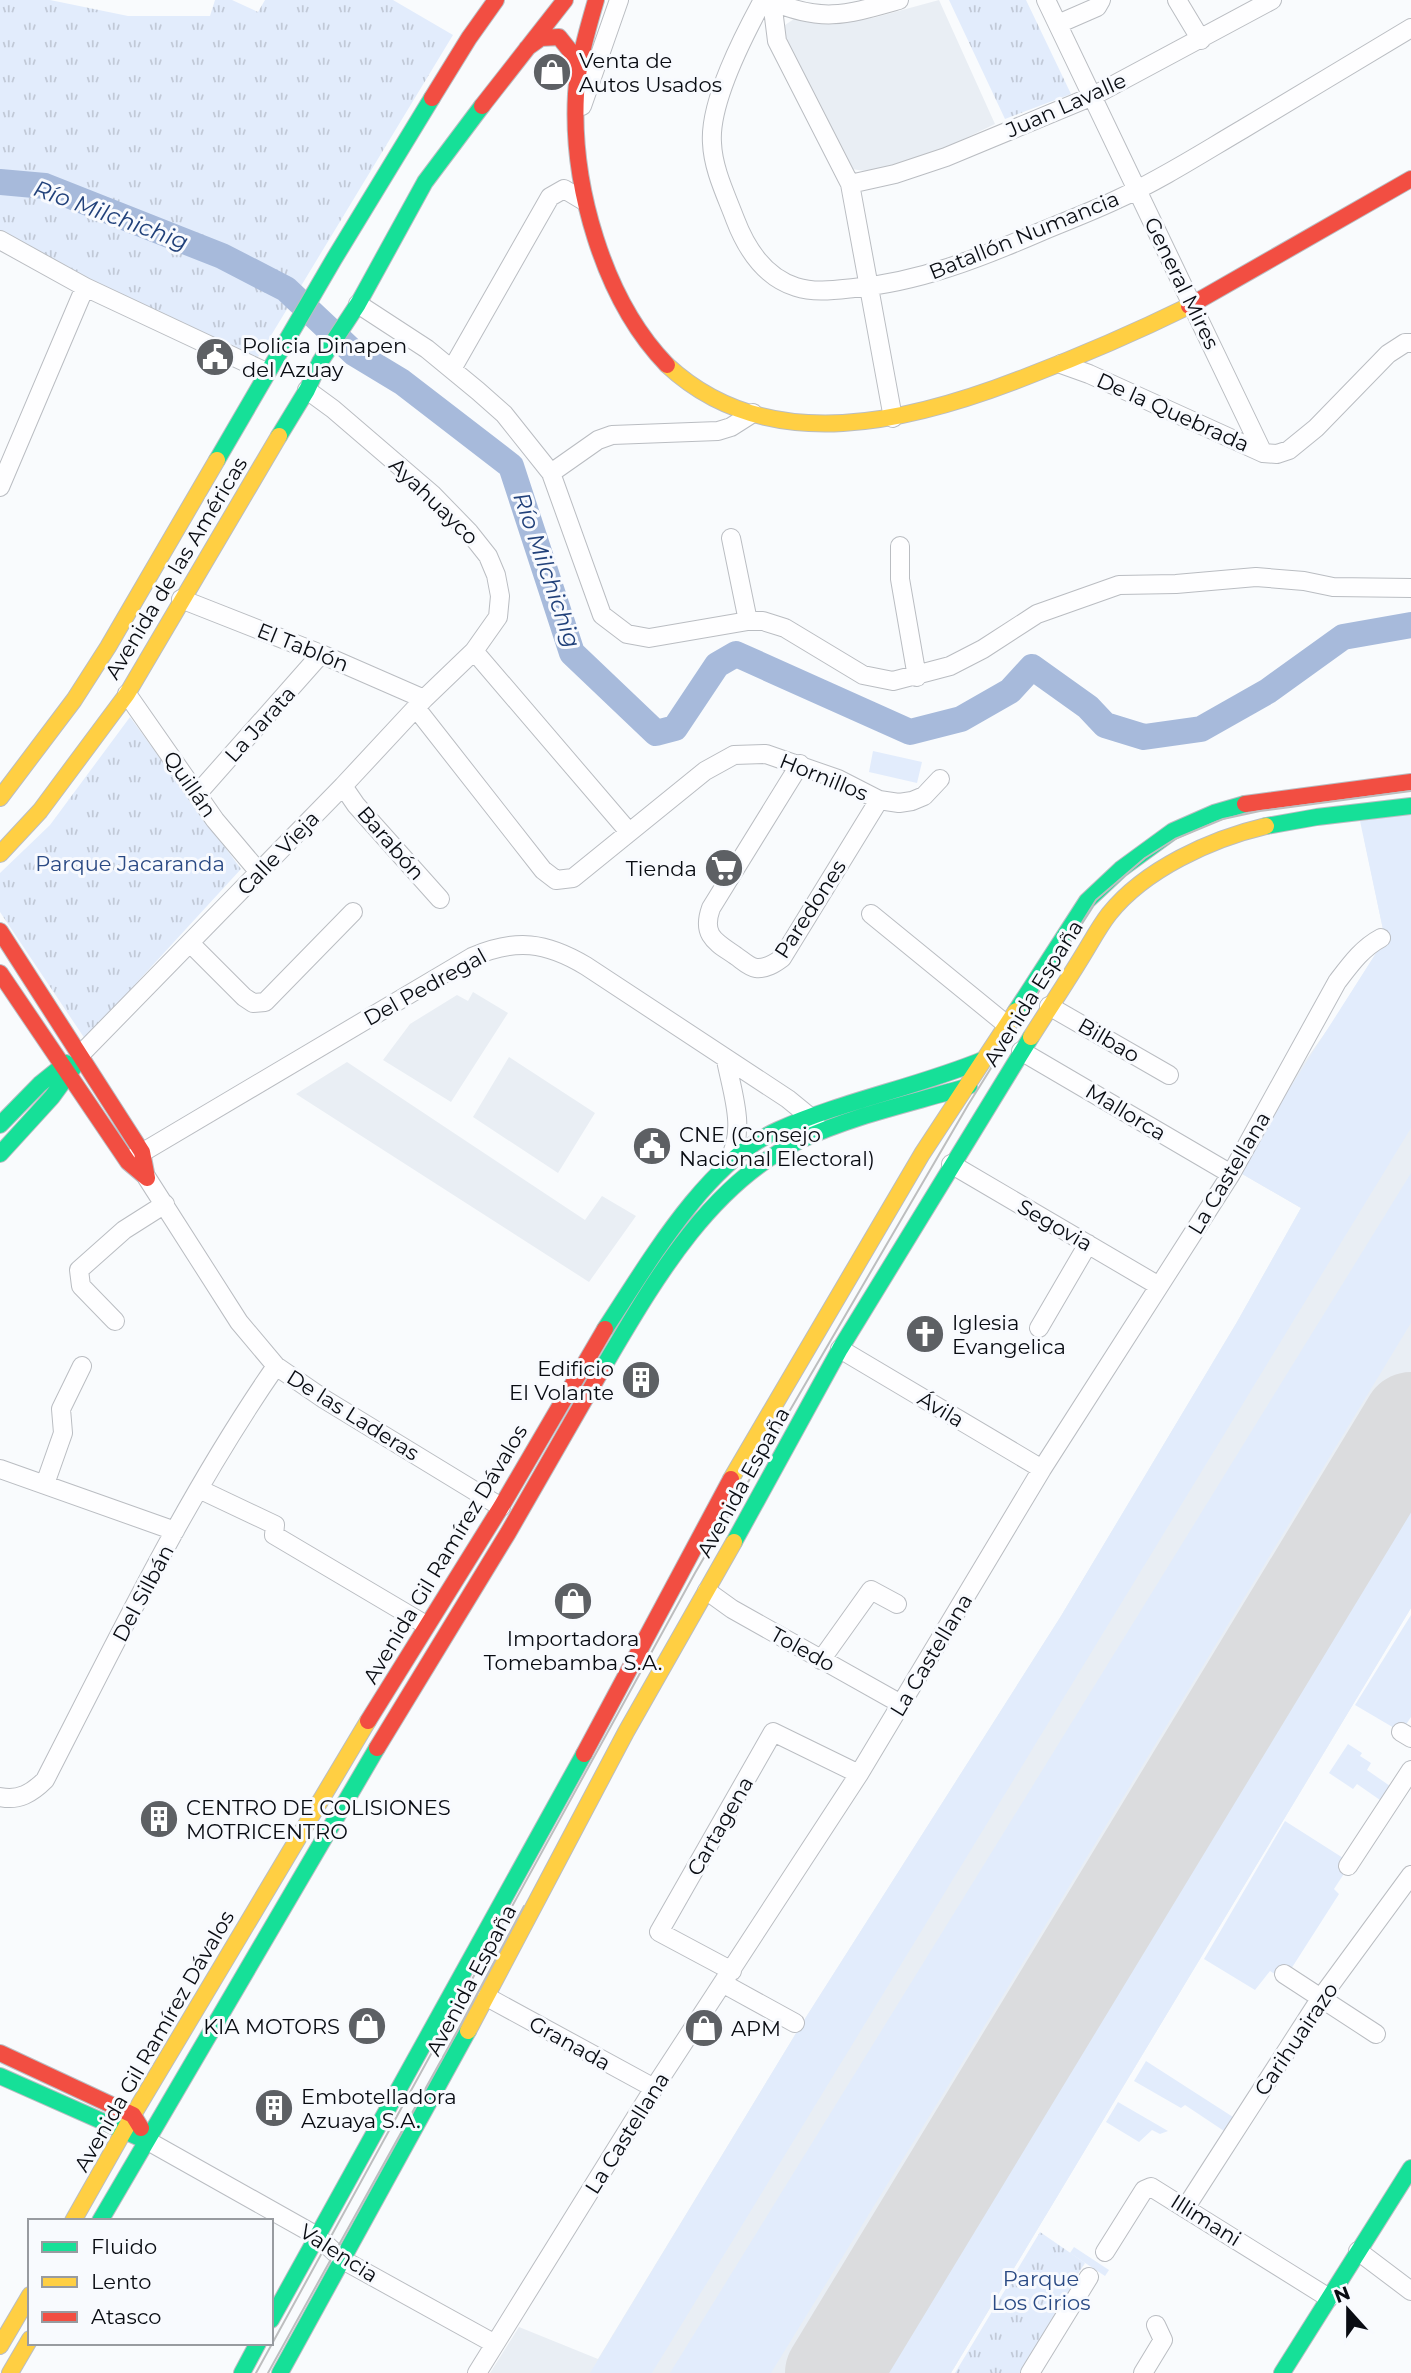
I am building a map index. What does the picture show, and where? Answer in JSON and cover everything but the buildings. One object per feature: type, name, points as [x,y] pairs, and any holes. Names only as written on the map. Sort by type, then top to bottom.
[{"type":"main road","name":"Avenida de las Américas","points":[[0,854],[40,811],[127,694],[307,390],[320,362],[362,296],[425,182],[523,51],[565,0]]},
{"type":"main road","points":[[588,0],[589,20]]},
{"type":"main road","points":[[596,0],[589,20],[577,80],[575,127],[584,201],[614,286],[636,328],[654,353],[678,375],[705,394],[753,413],[786,420],[839,424],[893,418],[961,402],[1061,364],[1192,304],[1411,179]]},
{"type":"main road","name":"Avenida de las Américas","points":[[0,798],[74,700],[108,647],[267,372],[469,38],[503,4]]},
{"type":"main road","name":"Avenida de las Américas","points":[[362,296],[374,258],[490,72],[523,28]]},
{"type":"main road","points":[[523,51],[541,38],[559,37],[571,52],[577,80]]},
{"type":"main road","name":"Avenida España","points":[[273,2316],[465,1972],[673,1591],[736,1469],[922,1154],[1087,901],[1121,869],[1173,831],[1214,813],[1247,803],[1411,782]]},
{"type":"main road","name":"Avenida España","points":[[280,2373],[486,1997],[626,1732],[840,1349],[951,1164],[1109,914],[1134,889],[1169,864],[1237,834],[1283,823],[1411,806]]},
{"type":"main road","name":"De las Laderas","points":[[0,931],[81,1054],[147,1178]]},
{"type":"main road","name":"De las Laderas","points":[[0,973],[66,1071],[135,1157]]},
{"type":"main road","name":"Calle Vieja","points":[[0,1154],[81,1054]]},
{"type":"main road","name":"Avenida Gil Ramírez Dávalos","points":[[74,2219],[133,2115],[426,1625],[501,1507],[579,1370],[659,1247],[701,1192],[726,1166],[762,1139],[815,1124],[986,1059]]},
{"type":"main road","name":"Calle Vieja","points":[[0,1125],[66,1071]]},
{"type":"main road","name":"Avenida Gil Ramírez Dávalos","points":[[101,2219],[429,1660],[518,1516],[596,1378],[681,1247],[724,1195],[815,1124],[886,1111],[1007,1074]]},
{"type":"main road","points":[[886,1111],[901,1112],[909,1116]]},
{"type":"main road","points":[[920,1133],[922,1154]]},
{"type":"main road","points":[[579,1370],[596,1378]]},
{"type":"main road","name":"De las Laderas","points":[[501,1507],[518,1516]]},
{"type":"main road","points":[[0,2053],[133,2115],[148,2141]]},
{"type":"main road","points":[[0,2076],[148,2141]]},
{"type":"main road","points":[[1282,2373],[1411,2168]]},
{"type":"main road","points":[[0,2346],[28,2298]]},
{"type":"main road","points":[[10,2373],[28,2342]]},
{"type":"main road","points":[[242,2373],[257,2345]]},
{"type":"street","points":[[575,127],[619,0]]},
{"type":"street","points":[[893,418],[850,184],[777,41],[768,0],[822,16],[839,16],[899,0]]},
{"type":"street","name":"Batallón Numancia","points":[[768,0],[740,41],[714,114],[712,146],[721,182],[753,256],[769,273],[786,284],[810,290],[904,281],[991,253],[1170,172],[1411,28]]},
{"type":"street","name":"General Mires","points":[[1046,0],[1263,453]]},
{"type":"street","points":[[1058,24],[1097,6],[1101,0]]},
{"type":"street","points":[[1177,0],[1201,40]]},
{"type":"street","name":"Juan Lavalle","points":[[850,184],[895,174],[946,158],[1093,96],[1272,0]]},
{"type":"street","points":[[452,369],[550,197],[564,188],[579,195],[584,201]]},
{"type":"street","points":[[0,240],[85,287],[267,372]]},
{"type":"street","points":[[0,487],[85,287]]},
{"type":"street","points":[[362,296],[504,415],[551,473],[602,615],[627,634],[649,639],[748,621],[763,621],[785,628],[863,675],[893,681],[917,677],[950,666],[983,649],[1037,614],[1119,585],[1176,584],[1256,577],[1304,581],[1333,587],[1411,588]]},
{"type":"street","name":"De la Quebrada","points":[[1061,364],[1089,374],[1263,453],[1277,454],[1289,450],[1316,428],[1388,354],[1405,343],[1411,343]]},
{"type":"street","name":"Ayahuayco","points":[[307,390],[333,408],[432,494],[488,556],[498,586],[498,617],[474,651]]},
{"type":"street","points":[[551,473],[597,440],[611,435],[718,431],[731,427],[753,413]]},
{"type":"street","points":[[731,538],[748,621]]},
{"type":"street","points":[[900,546],[900,579],[917,677]]},
{"type":"street","name":"El Tablón","points":[[181,599],[321,653],[420,703],[543,870],[556,880],[573,878]]},
{"type":"street","points":[[474,651],[629,832]]},
{"type":"street","name":"Calle Vieja","points":[[81,1054],[343,786],[420,703],[474,651]]},
{"type":"street","name":"La Jarata","points":[[198,793],[321,653]]},
{"type":"street","name":"Quillán","points":[[127,694],[215,820],[258,872]]},
{"type":"street","name":"Hornillos","points":[[573,878],[705,771],[734,755],[766,754],[838,779],[879,800],[899,803],[924,796],[940,779]]},
{"type":"street","name":"Paredones","points":[[800,764],[708,917],[712,940],[749,965],[756,968],[771,966],[782,958],[879,800]]},
{"type":"street","name":"Barabón","points":[[343,786],[356,805],[440,899]]},
{"type":"street","points":[[190,943],[244,998],[253,1003],[265,1002],[353,912]]},
{"type":"street","points":[[871,914],[1007,1025]]},
{"type":"street","name":"La Castellana","points":[[477,2373],[654,2088],[859,1774],[1042,1469],[1231,1174],[1337,982],[1353,960],[1381,938]]},
{"type":"street","name":"Del Pedregal","points":[[135,1157],[472,957],[507,946],[529,944],[564,953],[726,1060],[815,1124]]},
{"type":"street","name":"Bilbao","points":[[1049,1006],[1170,1075]]},
{"type":"street","name":"Mallorca","points":[[1021,1051],[1231,1174]]},
{"type":"street","points":[[726,1060],[738,1133],[734,1152],[726,1166]]},
{"type":"street","name":"Segovia","points":[[951,1164],[1159,1286]]},
{"type":"street","name":"De las Laderas","points":[[147,1178],[239,1322],[276,1367],[501,1507]]},
{"type":"street","points":[[116,1321],[82,1286],[79,1270],[124,1230],[165,1203]]},
{"type":"street","points":[[1039,1328],[1088,1244]]},
{"type":"street","name":"Ávila","points":[[840,1349],[1042,1469]]},
{"type":"street","points":[[44,1484],[63,1433],[61,1409],[82,1366]]},
{"type":"street","name":"Del Silbán","points":[[0,1797],[23,1797],[45,1780],[175,1531],[276,1367]]},
{"type":"street","points":[[0,1469],[175,1531]]},
{"type":"street","points":[[199,1489],[275,1525],[274,1535],[426,1625]]},
{"type":"street","points":[[821,1660],[871,1590],[897,1604]]},
{"type":"street","name":"Toledo","points":[[707,1591],[732,1609],[901,1704]]},
{"type":"street","name":"Cartagena","points":[[728,1977],[659,1932],[773,1732],[859,1774]]},
{"type":"street","points":[[1348,1866],[1411,1770]]},
{"type":"street","name":"Carihuairazo","points":[[1186,2207],[1320,2000],[1411,1875]]},
{"type":"street","points":[[1284,1974],[1320,2000],[1376,2034]]},
{"type":"street","points":[[728,1977],[794,2023]]},
{"type":"street","name":"Granada","points":[[486,1997],[654,2088]]},
{"type":"street","name":"Valencia","points":[[148,2141],[317,2236],[343,2260],[495,2344]]},
{"type":"street","name":"Illimani","points":[[1105,2252],[1147,2188],[1153,2188],[1329,2298]]},
{"type":"street","points":[[1358,2251],[1411,2291]]},
{"type":"street","points":[[1030,2373],[1088,2277]]},
{"type":"street","points":[[1143,2373],[1163,2340],[1156,2325]]},
{"type":"shaded area","points":[[939,0],[995,124],[912,160],[866,171],[851,169],[783,36],[785,25],[797,17],[826,21],[873,18]]},
{"type":"shaded area","points":[[1411,833],[1411,1608],[951,2373],[490,2373],[519,2327],[598,2359],[801,2025],[1061,1616],[1237,1322],[1301,1208],[1237,1171],[1274,1105],[1332,1023],[1385,939],[1364,838]]},
{"type":"shaded area","points":[[473,992],[508,1013],[451,1102],[383,1060],[410,1024],[457,995],[468,1001]]},
{"type":"shaded area","points":[[509,1057],[595,1113],[558,1173],[473,1117]]},
{"type":"shaded area","points":[[347,1062],[585,1220],[602,1196],[636,1216],[589,1282],[296,1094]]},
{"type":"green space","points":[[0,0],[50,0],[128,16],[210,16],[215,0],[232,0],[258,12],[265,0],[393,0],[453,35],[258,357],[101,293],[0,232]]},
{"type":"green space","points":[[949,0],[1026,0],[1071,94],[1005,119]]},
{"type":"green space","name":"Parque Jacaranda","points":[[130,717],[241,869],[85,1039],[0,912],[0,873],[50,825]]},
{"type":"green space","points":[[873,751],[922,762],[917,783],[869,772]]},
{"type":"green space","points":[[1411,814],[1411,1128],[652,2373],[590,2373],[801,2025],[1061,1616],[1237,1322],[1301,1208],[1237,1171],[1385,939],[1360,821]]},
{"type":"green space","points":[[1411,1173],[1411,1323],[771,2373],[670,2373]]},
{"type":"green space","points":[[1411,1503],[1411,1608],[951,2373],[885,2373]]},
{"type":"green space","points":[[1411,1615],[1411,1717],[1401,1732],[1355,1705]]},
{"type":"green space","points":[[1348,1744],[1371,1763],[1367,1770],[1390,1786],[1380,1800],[1357,1784],[1353,1789],[1329,1773]]},
{"type":"green space","points":[[1285,1821],[1351,1863],[1334,1889],[1339,1894],[1284,1980],[1270,1971],[1255,1990],[1204,1959]]},
{"type":"green space","points":[[1146,2061],[1233,2117],[1224,2131],[1185,2105],[1181,2108],[1134,2081]]},
{"type":"green space","points":[[1118,2102],[1168,2131],[1160,2134],[1152,2130],[1139,2142],[1106,2122]]},
{"type":"green space","name":"Parque Los Cirios","points":[[1040,2232],[1085,2263],[1076,2277],[1080,2286],[1026,2373],[955,2373]]},
{"type":"green space","points":[[1074,2247],[1109,2270],[1105,2276],[1070,2253]]},
{"type":"waterway","name":"Río Milchichig","points":[[0,182],[45,186],[222,256],[286,289],[354,353],[402,382],[511,466],[572,653],[656,733],[675,728],[717,665],[736,654],[910,732],[961,719],[1010,691],[1032,667],[1088,707],[1105,725],[1144,737],[1201,729],[1268,691],[1343,637],[1411,625]]},
{"type":"runway","points":[[833,2373],[1411,1420]]},
{"type":"tram line","points":[[273,2342],[695,1573],[968,1105],[1096,900],[1145,858],[1175,839],[1223,819],[1260,811],[1411,791]]},
{"type":"tram line","points":[[268,2373],[524,1906]]},
{"type":"tram line","points":[[256,2373],[271,2345]]},
{"type":"traffic: fast","points":[[217,460],[432,98]]},
{"type":"traffic: fast","points":[[279,436],[307,390],[320,362],[358,304],[425,182],[482,106]]},
{"type":"traffic: fast","points":[[1016,1011],[1087,901],[1121,869],[1173,831],[1214,813],[1245,804]]},
{"type":"traffic: fast","points":[[1266,826],[1411,806]]},
{"type":"traffic: fast","points":[[734,1542],[840,1349],[1031,1037]]},
{"type":"traffic: fast","points":[[605,1329],[680,1218],[726,1166],[751,1145],[803,1119],[985,1059]]},
{"type":"traffic: fast","points":[[0,1125],[40,1084],[66,1063]]},
{"type":"traffic: fast","points":[[0,1154],[52,1097],[76,1064]]},
{"type":"traffic: fast","points":[[601,1371],[685,1240],[737,1183],[768,1159],[821,1131],[969,1086]]},
{"type":"traffic: fast","points":[[101,2219],[377,1748]]},
{"type":"traffic: fast","points":[[273,2316],[584,1754]]},
{"type":"traffic: fast","points":[[280,2373],[468,2031]]},
{"type":"traffic: fast","points":[[0,2076],[140,2138]]},
{"type":"traffic: fast","points":[[1282,2373],[1411,2168]]},
{"type":"traffic: fast","points":[[242,2373],[257,2345]]},
{"type":"traffic: slow","points":[[667,365],[707,395],[750,413],[796,422],[843,423],[938,407],[984,392],[1049,368],[1189,306]]},
{"type":"traffic: slow","points":[[0,854],[40,811],[127,694],[279,436]]},
{"type":"traffic: slow","points":[[0,798],[74,700],[217,460]]},
{"type":"traffic: slow","points":[[1031,1037],[1102,924],[1124,898],[1141,883],[1180,858],[1223,839],[1266,826]]},
{"type":"traffic: slow","points":[[731,1479],[922,1154],[1016,1011]]},
{"type":"traffic: slow","points":[[468,2031],[626,1732],[734,1542]]},
{"type":"traffic: slow","points":[[74,2219],[133,2115],[368,1721]]},
{"type":"traffic: slow","points":[[0,2346],[28,2298]]},
{"type":"traffic: slow","points":[[10,2373],[28,2342]]},
{"type":"traffic: jam","points":[[432,98],[496,0]]},
{"type":"traffic: jam","points":[[482,106],[565,0]]},
{"type":"traffic: jam","points":[[596,0],[581,58],[576,94],[579,165],[586,202],[596,239],[625,307],[667,365]]},
{"type":"traffic: jam","points":[[527,48],[541,38],[559,37],[571,52],[577,80]]},
{"type":"traffic: jam","points":[[1189,306],[1411,179]]},
{"type":"traffic: jam","points":[[1245,804],[1411,782]]},
{"type":"traffic: jam","points":[[0,931],[142,1152],[147,1178]]},
{"type":"traffic: jam","points":[[0,973],[128,1162],[147,1178]]},
{"type":"traffic: jam","points":[[368,1721],[501,1507],[605,1329]]},
{"type":"traffic: jam","points":[[377,1748],[508,1533],[601,1371]]},
{"type":"traffic: jam","points":[[584,1754],[731,1479]]},
{"type":"traffic: jam","points":[[0,2053],[133,2115],[141,2128]]},
{"type":"place","name":"Venta de Autos Usados","points":[[552,72]]},
{"type":"place","name":"Policia Dinapen del Azuay","points":[[215,357]]},
{"type":"place","name":"Tienda","points":[[724,868]]},
{"type":"place","name":"CNE (Consejo Nacional Electoral)","points":[[652,1146]]},
{"type":"place","name":"Iglesia Evangelica","points":[[925,1334]]},
{"type":"place","name":"Edificio El Volante","points":[[641,1380]]},
{"type":"place","name":"Importadora Tomebamba S.A.","points":[[573,1601]]},
{"type":"place","name":"CENTRO DE COLISIONES MOTRICENTRO","points":[[159,1819]]},
{"type":"place","name":"KIA MOTORS","points":[[367,2026]]},
{"type":"place","name":"APM","points":[[704,2028]]},
{"type":"place","name":"Embotelladora Azuaya S.A.","points":[[274,2108]]}]
